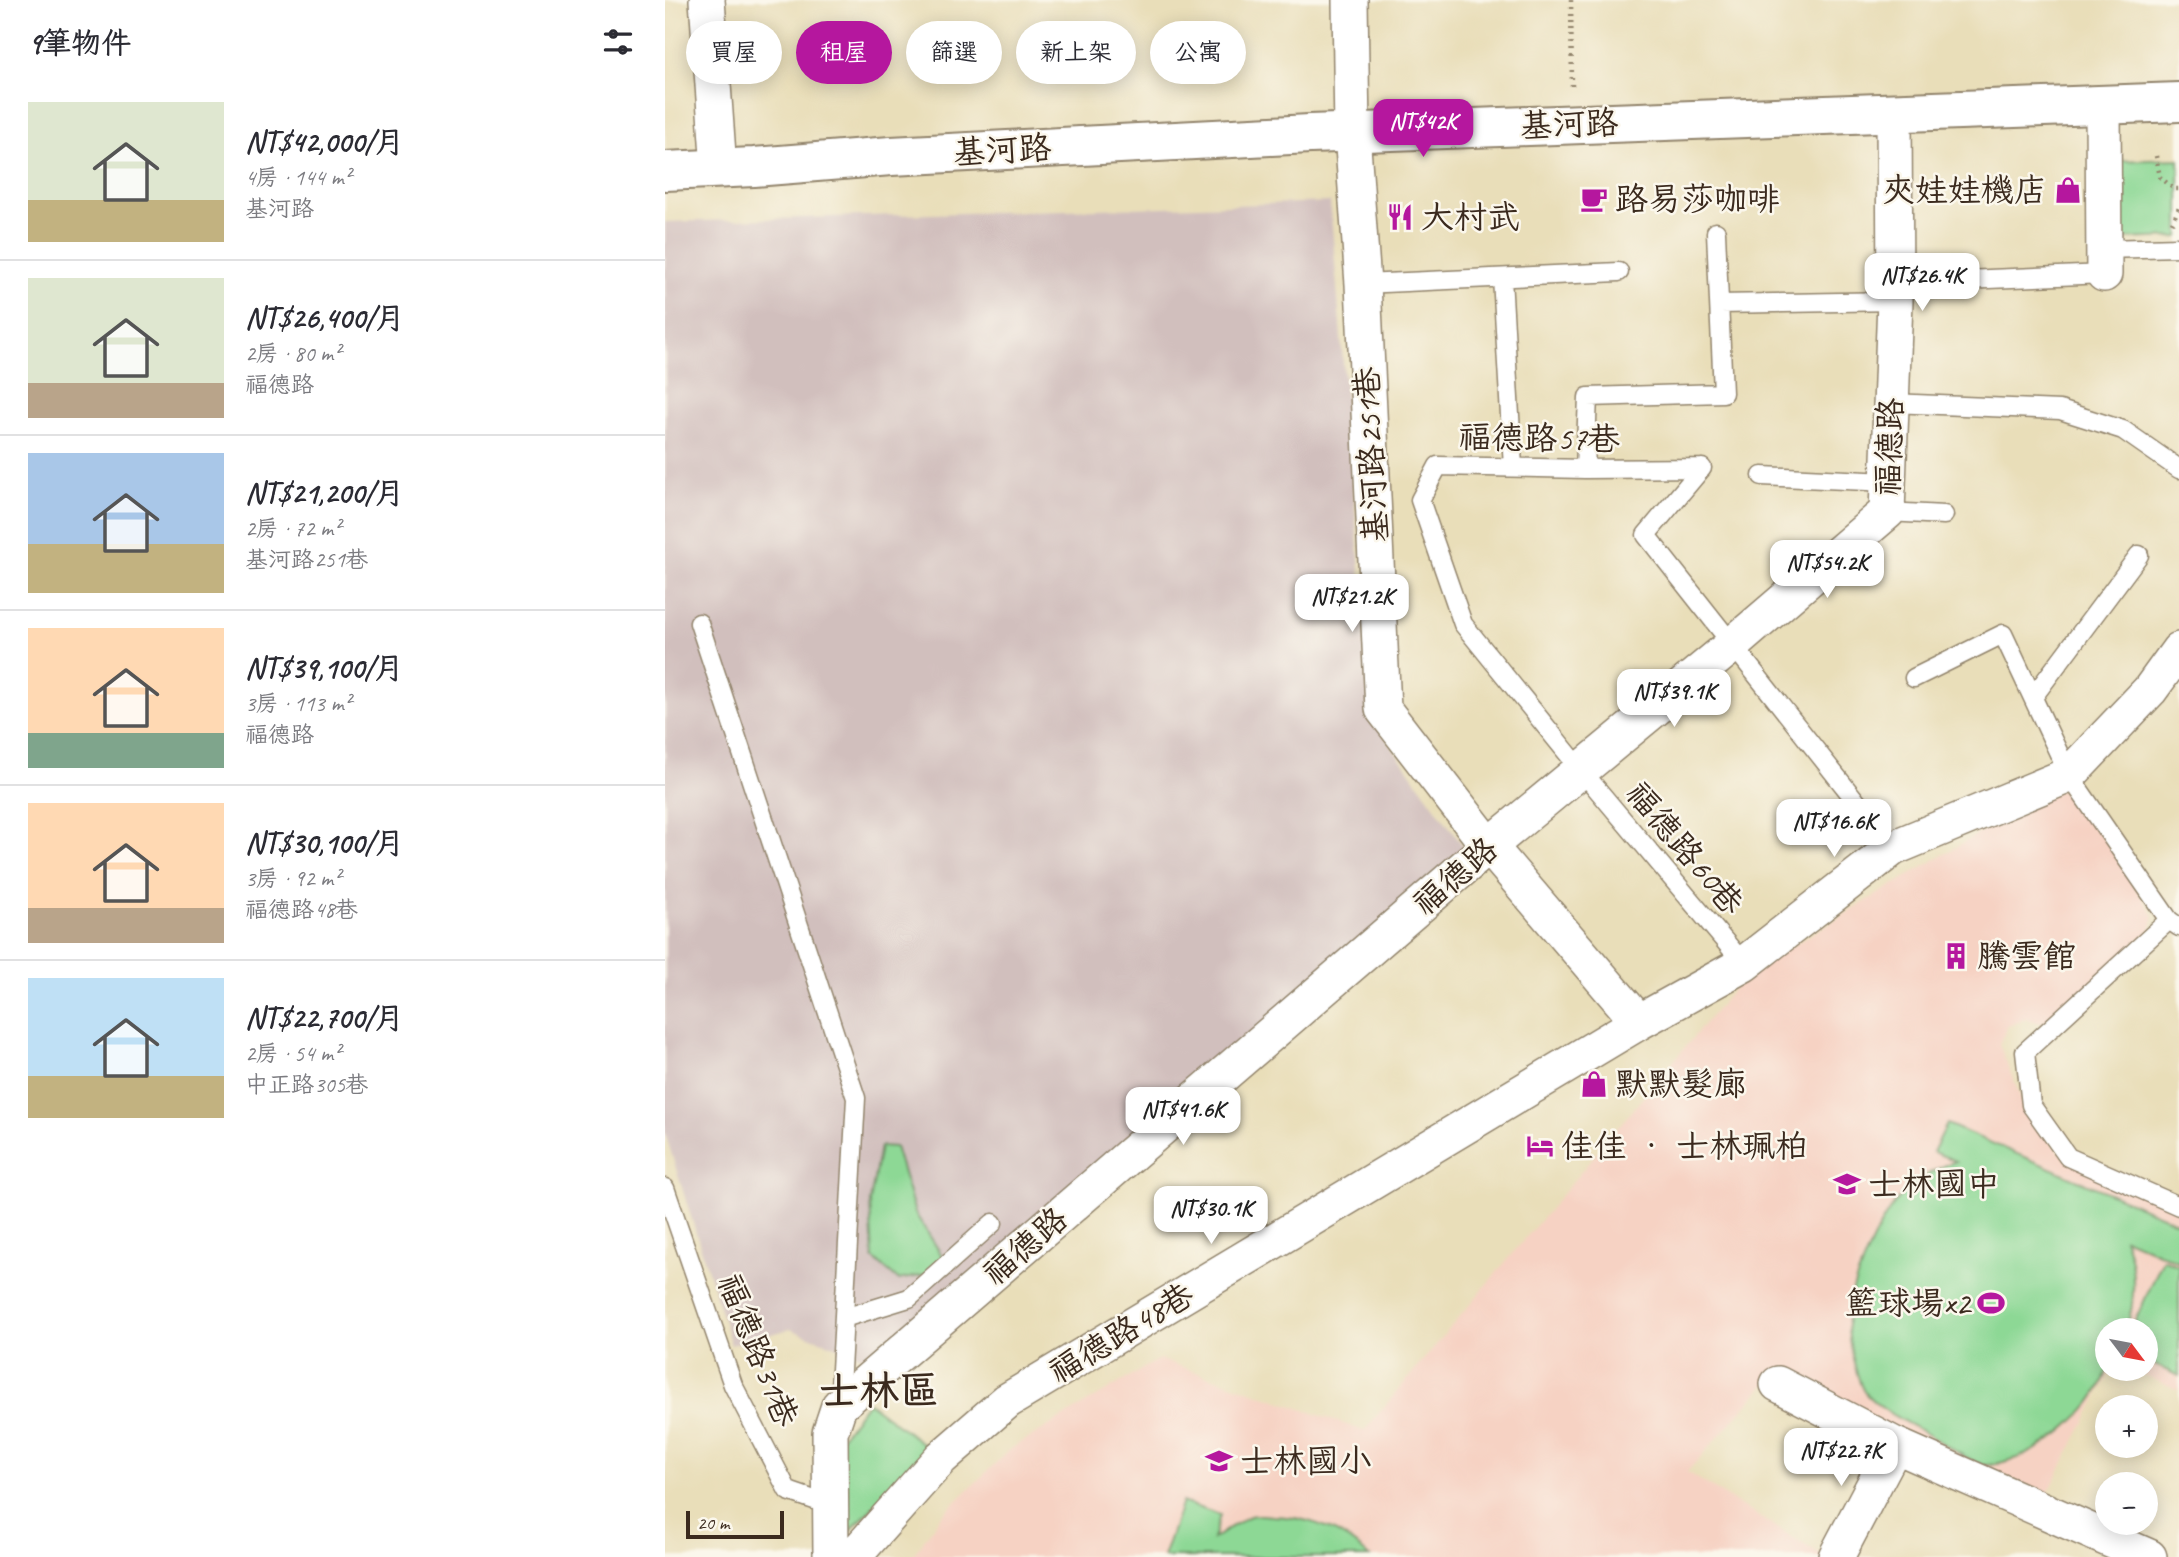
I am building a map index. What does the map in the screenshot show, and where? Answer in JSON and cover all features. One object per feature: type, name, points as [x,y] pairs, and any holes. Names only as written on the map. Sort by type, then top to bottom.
[{"type":"street","points":[[707,0],[719,169]]},
{"type":"street","name":"基河路251巷","points":[[1350,0],[1352,132],[1363,284],[1384,709],[1489,846],[1639,1022]]},
{"type":"street","name":"基河路","points":[[665,171],[891,156],[1352,132],[2179,102]]},
{"type":"street","points":[[2103,105],[2104,261]]},
{"type":"street","name":"福德路","points":[[839,1406],[1489,846],[1731,646],[1888,497],[1895,292],[1894,113]]},
{"type":"street","points":[[1639,1022],[1744,964],[1893,848],[2069,775],[2150,690],[2179,650]]},
{"type":"street","name":"福德路48巷","points":[[853,1557],[941,1458],[1007,1401],[1639,1022]]},
{"type":"street","points":[[1778,1384],[1895,1445],[2149,1557]]},
{"type":"street","points":[[831,1557],[830,1433],[839,1406]]},
{"type":"street","points":[[1836,1557],[1895,1445]]},
{"type":"lane","points":[[1585,469],[1588,397],[1723,393],[1716,233]]},
{"type":"lane","points":[[1720,304],[1895,292],[2179,247]]},
{"type":"lane","points":[[1363,284],[1619,272]]},
{"type":"lane","points":[[1502,278],[1513,467]]},
{"type":"lane","points":[[1891,403],[2060,410],[2123,430],[2179,469]]},
{"type":"lane","name":"福德路57巷","points":[[1581,769],[1463,624],[1420,500],[1438,466],[1702,468],[1646,536],[1731,646]]},
{"type":"lane","points":[[1762,476],[1888,497],[1944,514]]},
{"type":"lane","points":[[2033,697],[2139,555]]},
{"type":"lane","points":[[699,623],[856,1098],[839,1406]]},
{"type":"lane","points":[[1914,678],[2003,634],[2069,775],[2174,924],[2025,1052],[2031,1105],[2068,1157],[2179,1206]]},
{"type":"lane","points":[[1731,646],[1893,848]]},
{"type":"lane","name":"福德路60巷","points":[[1581,769],[1744,964]]},
{"type":"lane","name":"福德路31巷","points":[[665,1188],[739,1397],[788,1491],[829,1505]]},
{"type":"lane","points":[[844,1318],[909,1298],[993,1223]]},
{"type":"path","points":[[1571,0],[1572,124]]},
{"type":"path","points":[[2156,156],[2160,177],[2174,189],[2179,189]]},
{"type":"shaded area","points":[[1330,202],[1372,719],[1466,850],[873,1360],[790,1329],[731,1345],[665,1133],[665,222]]},
{"type":"shaded area","name":"士林國中","points":[[2051,790],[2075,792],[2154,916],[2150,931],[2045,1024],[2026,1019],[2008,1026],[1999,1044],[2026,1111],[2065,1158],[2179,1210],[2179,1390],[2158,1381],[2158,1318],[2095,1318],[2095,1381],[2106,1381],[2099,1395],[2095,1395],[2095,1402],[2041,1507],[1777,1371],[1687,1472],[1824,1557],[912,1557],[941,1516],[1009,1450],[1159,1359],[1364,1431],[1747,973]]},
{"type":"green space","points":[[2179,159],[2179,237],[2119,239],[2118,161]]},
{"type":"green space","points":[[1947,1124],[2179,1223],[2179,1262],[2124,1238],[2133,1272],[2129,1318],[2095,1318],[2095,1381],[2103,1381],[2090,1402],[2078,1417],[2048,1442],[2014,1459],[1988,1465],[1963,1456],[1880,1406],[1864,1392],[1851,1352],[1848,1310],[1851,1297],[1882,1221],[1901,1196],[1924,1176],[1956,1161],[1933,1152]]},
{"type":"green space","points":[[880,1146],[895,1147],[915,1213],[943,1257],[926,1275],[898,1280],[873,1258],[870,1202]]},
{"type":"green space","points":[[2163,1259],[2179,1266],[2179,1376],[2158,1366],[2158,1318],[2136,1318]]},
{"type":"green space","points":[[868,1402],[930,1449],[841,1540],[841,1437]]},
{"type":"green space","points":[[1182,1502],[1220,1515],[1213,1539],[1250,1516],[1286,1517],[1313,1522],[1337,1532],[1370,1557],[1163,1557]]},
{"type":"place","name":"夾娃娃機店","points":[[2068,190]]},
{"type":"place","name":"路易莎咖啡","points":[[1594,199]]},
{"type":"place","name":"大村武","points":[[1400,217]]},
{"type":"place","name":"騰雲館","points":[[1956,956]]},
{"type":"place","name":"默默髮廊","points":[[1594,1084]]},
{"type":"place","name":"佳佳 ‧ 士林珮柏","points":[[1540,1146]]},
{"type":"place","name":"士林國中","points":[[1847,1184]]},
{"type":"place","name":"籃球場x2","points":[[1991,1303]]},
{"type":"place","name":"士林國小","points":[[1219,1461]]},
{"type":"district","name":"士林區","points":[[879,1391]]}]
